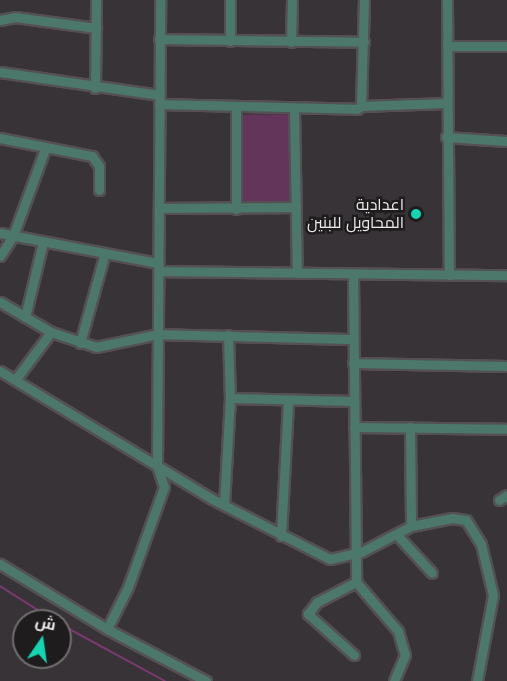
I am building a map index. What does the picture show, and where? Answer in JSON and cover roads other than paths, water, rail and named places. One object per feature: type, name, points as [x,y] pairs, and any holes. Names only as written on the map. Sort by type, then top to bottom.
[{"type":"street","points":[[95,88],[96,0]]},
{"type":"street","points":[[107,629],[158,511],[164,487],[157,466],[160,0]]},
{"type":"street","points":[[230,0],[230,41]]},
{"type":"street","points":[[291,42],[292,0]]},
{"type":"street","points":[[362,106],[364,0]]},
{"type":"street","points":[[447,0],[446,137],[449,275]]},
{"type":"street","points":[[0,20],[15,17],[96,28]]},
{"type":"street","points":[[159,39],[364,42]]},
{"type":"street","points":[[447,46],[507,46]]},
{"type":"street","points":[[0,72],[159,99],[236,108],[294,109],[446,103]]},
{"type":"street","points":[[236,108],[236,209]]},
{"type":"street","points":[[294,109],[297,273]]},
{"type":"street","points":[[446,137],[507,141]]},
{"type":"street","points":[[0,138],[45,149],[92,156],[99,166],[99,190]]},
{"type":"street","points":[[0,256],[13,236],[45,149]]},
{"type":"street","points":[[159,208],[296,207]]},
{"type":"street","points":[[0,233],[105,253],[158,267],[297,273],[507,275]]},
{"type":"street","points":[[25,317],[43,242]]},
{"type":"street","points":[[81,343],[105,253]]},
{"type":"street","points":[[353,274],[356,582],[398,631],[405,655],[394,681]]},
{"type":"street","points":[[0,302],[51,333],[96,347],[158,334],[353,339]]},
{"type":"street","points":[[15,380],[51,333]]},
{"type":"street","points":[[224,505],[230,398],[228,336]]},
{"type":"street","points":[[353,363],[507,366]]},
{"type":"street","points":[[0,371],[224,505],[330,559],[356,554],[398,536],[411,526],[461,519],[471,525],[481,544],[493,595],[477,681]]},
{"type":"street","points":[[230,398],[288,402],[353,401]]},
{"type":"street","points":[[281,536],[288,402]]},
{"type":"street","points":[[354,427],[507,429]]},
{"type":"street","points":[[410,427],[411,526]]},
{"type":"street","points":[[398,536],[432,573]]},
{"type":"street","points":[[0,564],[107,629],[206,681]]},
{"type":"street","points":[[354,655],[308,614],[317,602],[356,582]]},
{"type":"waterway","points":[[0,586],[36,609]]},
{"type":"waterway","points":[[72,631],[165,681]]},
{"type":"place","name":"اعدادية المحاويل للبنين","points":[[416,214]]}]
